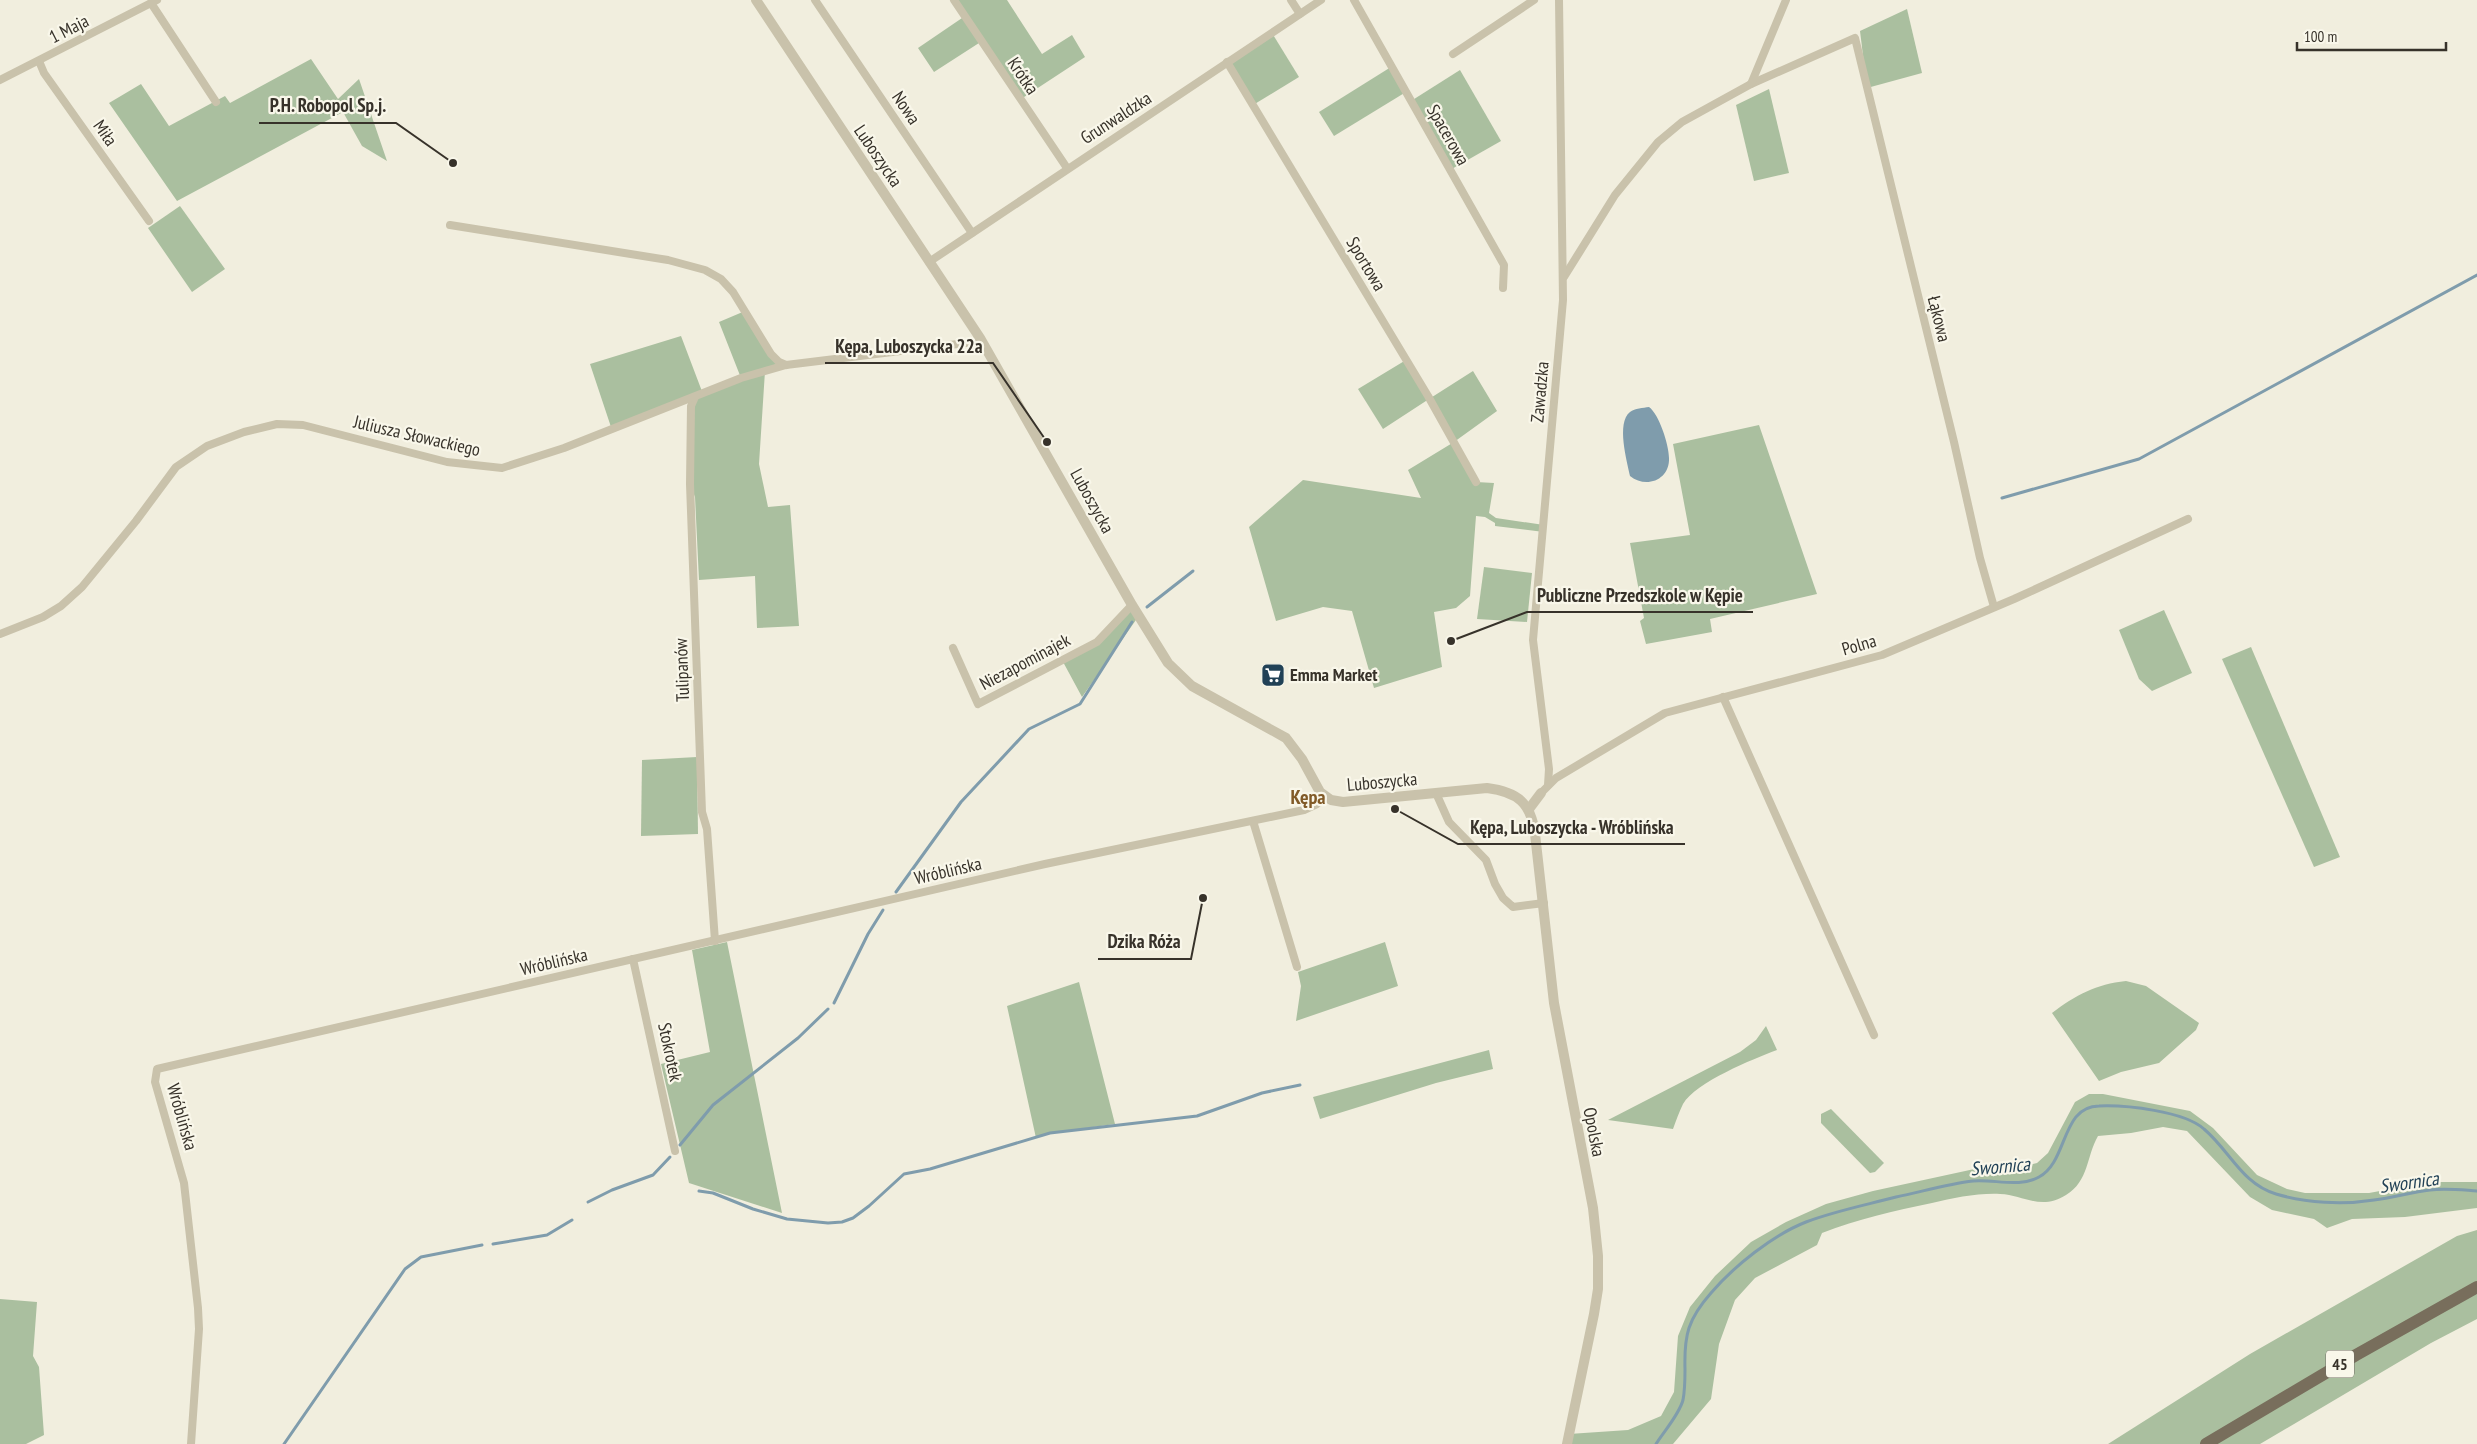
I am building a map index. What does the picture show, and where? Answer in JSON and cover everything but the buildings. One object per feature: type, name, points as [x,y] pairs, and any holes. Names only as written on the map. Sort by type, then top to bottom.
[{"type":"main road","name":"45","points":[[2206,1444],[2356,1354],[2477,1287]]},
{"type":"street","name":"Luboszycka","points":[[756,0],[980,338],[1132,606],[1156,646],[1182,678],[1204,693],[1286,738],[1294,745],[1316,787],[1325,797],[1343,802],[1476,788],[1497,790],[1519,798],[1529,808]]},
{"type":"street","name":"Nowa","points":[[815,0],[972,233]]},
{"type":"street","name":"Krótka","points":[[954,0],[1067,168]]},
{"type":"street","points":[[1291,0],[1300,14]]},
{"type":"street","name":"Grunwaldzka","points":[[929,262],[1321,0]]},
{"type":"street","name":"Spacerowa","points":[[1354,0],[1504,265],[1503,288]]},
{"type":"street","points":[[1453,54],[1534,0]]},
{"type":"street","name":"Zawadzka","points":[[1544,789],[1549,769],[1533,640],[1563,279],[1559,0]]},
{"type":"street","points":[[1563,279],[1615,195],[1658,142],[1682,122],[1751,84],[1786,0]]},
{"type":"street","name":"1 Maja","points":[[0,80],[154,1],[216,102]]},
{"type":"street","name":"Łąkowa","points":[[1751,84],[1854,38],[1954,442],[1980,558],[1994,607]]},
{"type":"street","name":"Miła","points":[[39,61],[44,73],[149,221]]},
{"type":"street","name":"Sportowa","points":[[1227,62],[1428,396],[1476,482]]},
{"type":"street","points":[[450,225],[668,260],[705,270],[721,279],[733,292],[771,354],[779,362],[786,364]]},
{"type":"street","name":"Juliusza Słowackiego","points":[[0,634],[43,617],[61,606],[88,579],[136,521],[176,467],[207,446],[244,432],[277,424],[303,425],[446,462],[502,468],[564,448],[741,378],[786,364],[964,343],[980,338]]},
{"type":"street","name":"Tulipanów","points":[[695,397],[691,406],[690,484],[702,812],[707,829],[714,941]]},
{"type":"street","name":"Polna","points":[[1544,789],[1556,778],[1665,712],[1882,655],[1994,607],[2188,519]]},
{"type":"street","name":"Niezapominajek","points":[[953,648],[978,704],[1097,642],[1132,606]]},
{"type":"street","points":[[1723,696],[1874,1035]]},
{"type":"street","points":[[1529,808],[1544,789]]},
{"type":"street","points":[[1436,793],[1449,822],[1486,860],[1495,884],[1504,898],[1513,907],[1544,903]]},
{"type":"street","name":"Wróblińska","points":[[191,1444],[199,1329],[198,1308],[184,1183],[156,1082],[158,1069],[1045,864],[1304,810],[1317,804],[1325,797]]},
{"type":"street","name":"Opolska","points":[[1529,808],[1534,825],[1554,1002],[1593,1208],[1598,1256],[1598,1289],[1594,1314],[1567,1444]]},
{"type":"street","points":[[1253,821],[1297,967]]},
{"type":"street","name":"Stokrotek","points":[[633,959],[675,1151]]},
{"type":"green space","points":[[954,0],[1007,0],[1042,54],[1072,35],[1085,57],[1021,99],[979,43],[934,72],[918,48],[965,16]]},
{"type":"green space","points":[[1907,9],[1922,73],[1867,88],[1860,31]]},
{"type":"green space","points":[[1272,33],[1299,77],[1253,105],[1227,62]]},
{"type":"green space","points":[[311,59],[338,99],[359,79],[387,161],[362,146],[343,112],[177,201],[109,103],[141,84],[169,126],[225,96],[230,103]]},
{"type":"green space","points":[[1391,67],[1406,92],[1334,136],[1319,112]]},
{"type":"green space","points":[[1460,70],[1501,141],[1450,170],[1411,101]]},
{"type":"green space","points":[[1769,89],[1789,173],[1754,181],[1736,105]]},
{"type":"green space","points":[[180,206],[225,269],[192,292],[148,228]]},
{"type":"green space","points":[[745,311],[779,362],[765,371],[759,464],[768,507],[790,505],[799,626],[757,628],[755,576],[699,580],[695,497],[690,484],[694,398],[612,430],[590,364],[681,336],[703,394],[741,378],[719,322]]},
{"type":"green space","points":[[1406,360],[1429,399],[1383,429],[1358,389]]},
{"type":"green space","points":[[1473,371],[1497,411],[1454,442],[1429,399]]},
{"type":"green space","points":[[1759,425],[1817,594],[1710,619],[1712,632],[1646,644],[1640,621],[1644,618],[1630,543],[1690,535],[1673,444]]},
{"type":"green space","points":[[1454,442],[1476,482],[1494,483],[1489,513],[1496,518],[1544,525],[1544,532],[1495,526],[1495,523],[1485,517],[1476,516],[1470,596],[1456,608],[1434,612],[1442,667],[1374,688],[1352,611],[1323,607],[1276,621],[1249,527],[1303,480],[1421,498],[1408,470]]},
{"type":"green space","points":[[1484,567],[1532,573],[1527,622],[1477,619]]},
{"type":"green space","points":[[1132,605],[1138,617],[1082,697],[1062,660],[1097,642]]},
{"type":"green space","points":[[2164,610],[2192,673],[2152,691],[2139,679],[2119,630]]},
{"type":"green space","points":[[2251,647],[2340,857],[2314,867],[2222,659]]},
{"type":"green space","points":[[697,757],[698,834],[641,836],[642,760]]},
{"type":"green space","points":[[727,942],[782,1213],[689,1183],[661,1064],[710,1052],[692,950]]},
{"type":"green space","points":[[1385,942],[1398,986],[1296,1021],[1301,986],[1298,972]]},
{"type":"green space","points":[[2126,981],[2146,986],[2199,1023],[2196,1030],[2159,1063],[2121,1072],[2099,1081],[2052,1013],[2087,991],[2115,982]]},
{"type":"green space","points":[[1079,982],[1115,1124],[1050,1133],[1036,1138],[1007,1006]]},
{"type":"green space","points":[[1766,1026],[1777,1050],[1726,1072],[1700,1088],[1683,1104],[1673,1129],[1608,1120],[1740,1052],[1756,1040]]},
{"type":"green space","points":[[1489,1050],[1493,1069],[1436,1083],[1320,1119],[1313,1097]]},
{"type":"green space","points":[[2089,1094],[2103,1094],[2190,1111],[2213,1128],[2257,1175],[2287,1189],[2305,1193],[2369,1193],[2429,1182],[2477,1182],[2477,1208],[2405,1217],[2352,1219],[2327,1228],[2314,1219],[2272,1210],[2250,1197],[2187,1131],[2163,1127],[2131,1133],[2098,1136],[2079,1183],[2066,1195],[2057,1200],[2040,1202],[2000,1194],[1966,1196],[1876,1216],[1822,1233],[1817,1245],[1755,1278],[1735,1300],[1719,1344],[1711,1399],[1673,1444],[1567,1444],[1569,1434],[1628,1430],[1661,1416],[1674,1392],[1678,1336],[1690,1307],[1715,1276],[1751,1242],[1786,1222],[1826,1204],[1873,1191],[1979,1168],[2020,1167],[2037,1163],[2048,1153],[2075,1102]]},
{"type":"green space","points":[[1831,1109],[1884,1163],[1875,1172],[1870,1173],[1821,1123],[1821,1114]]},
{"type":"green space","points":[[2477,1230],[2477,1319],[2431,1343],[2260,1444],[2108,1444],[2250,1354],[2457,1236]]},
{"type":"green space","points":[[0,1299],[37,1302],[33,1356],[39,1367],[44,1435],[26,1444],[0,1444]]},
{"type":"water","points":[[1649,407],[1663,430],[1669,458],[1666,472],[1661,477],[1650,482],[1643,482],[1630,476],[1623,433],[1626,417],[1630,412]]},
{"type":"waterway","points":[[2002,498],[2139,459],[2477,275]]},
{"type":"waterway","points":[[1147,607],[1193,571]]},
{"type":"waterway","points":[[896,892],[961,802],[1029,729],[1080,704],[1132,622]]},
{"type":"waterway","points":[[834,1003],[868,934],[883,910]]},
{"type":"waterway","points":[[680,1145],[713,1105],[798,1038],[828,1009]]},
{"type":"waterway","points":[[699,1191],[713,1193],[753,1209],[787,1219],[828,1223],[842,1222],[853,1218],[869,1206],[904,1174],[930,1169],[1050,1133],[1197,1116],[1262,1093],[1300,1085]]},
{"type":"waterway","name":"Swornica","points":[[1656,1444],[1675,1417],[1683,1400],[1685,1346],[1692,1320],[1703,1302],[1742,1262],[1793,1228],[1817,1218],[1851,1208],[1963,1182],[2015,1183],[2039,1177],[2048,1170],[2055,1160],[2071,1125],[2078,1115],[2087,1108],[2099,1106],[2154,1110],[2195,1123],[2213,1138],[2254,1183],[2276,1194],[2288,1197],[2325,1202],[2362,1202],[2436,1189],[2477,1191]]},
{"type":"waterway","points":[[588,1202],[612,1190],[653,1175],[670,1157]]},
{"type":"waterway","points":[[493,1244],[547,1235],[572,1220]]},
{"type":"waterway","points":[[284,1444],[405,1269],[421,1257],[482,1245]]},
{"type":"place","name":"P.H. Robopol Sp.j.","points":[[453,163]]},
{"type":"place","name":"Kępa, Luboszycka 22a","points":[[1047,442]]},
{"type":"place","name":"Publiczne Przedszkole w Kępie","points":[[1451,641]]},
{"type":"place","name":"Emma Market","points":[[1273,675]]},
{"type":"place","name":"Kępa, Luboszycka - Wróblińska","points":[[1395,809]]},
{"type":"place","name":"Dzika Róża","points":[[1203,898]]},
{"type":"district","name":"Kępa","points":[[1308,797]]}]
